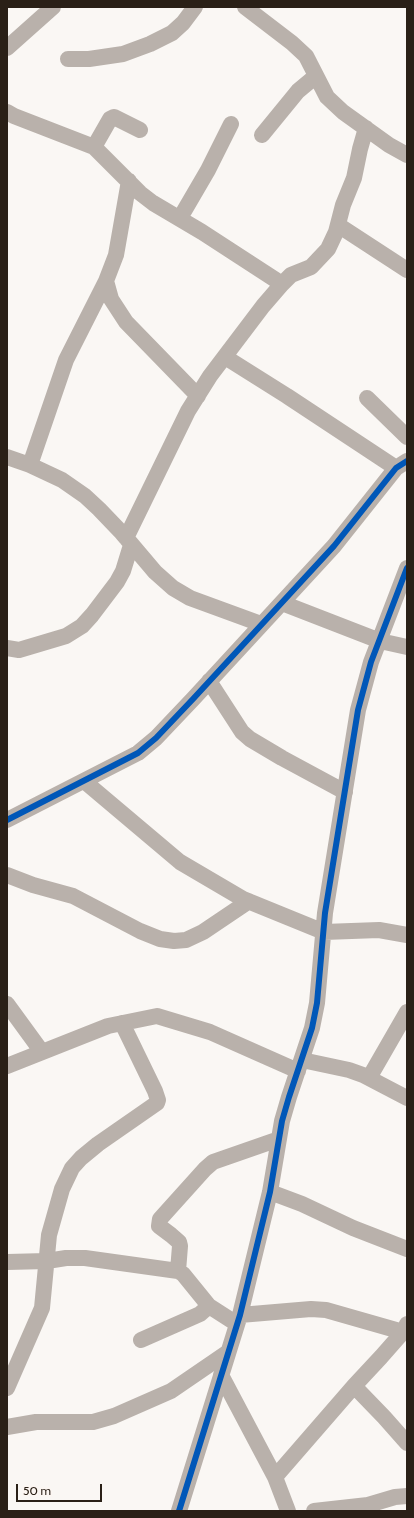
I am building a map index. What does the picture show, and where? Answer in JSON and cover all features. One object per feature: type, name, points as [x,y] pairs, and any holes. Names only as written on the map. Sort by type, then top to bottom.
[{"type":"street","points":[[7,48],[53,7]]},
{"type":"street","points":[[68,60],[89,59],[123,54],[150,44],[172,33],[183,23],[195,7]]},
{"type":"street","points":[[245,7],[292,43],[306,56],[327,97],[343,112],[406,152]]},
{"type":"street","points":[[262,134],[298,92],[316,76]]},
{"type":"street","points":[[7,112],[94,147],[140,193],[282,284]]},
{"type":"street","points":[[94,147],[110,119],[114,117],[140,130]]},
{"type":"street","points":[[180,218],[208,170],[232,124]]},
{"type":"street","points":[[7,648],[19,650],[66,636],[82,626],[117,582],[123,571],[129,542],[188,411],[224,357],[282,284],[291,276],[311,267],[328,249],[336,232],[343,205],[354,178],[366,128]]},
{"type":"street","points":[[30,464],[66,360],[106,281],[116,255],[129,181]]},
{"type":"street","points":[[338,225],[407,270]]},
{"type":"street","points":[[106,281],[111,299],[126,322],[198,396]]},
{"type":"street","points":[[7,820],[138,753],[156,738],[334,546],[402,464],[224,357]]},
{"type":"street","points":[[367,398],[407,437]]},
{"type":"street","points":[[7,456],[30,464],[62,480],[85,496],[99,509],[155,572],[179,591],[190,598],[261,624]]},
{"type":"street","points":[[178,1511],[238,1319],[270,1192],[279,1139],[289,1097],[312,1028],[317,1003],[325,913],[358,710],[371,662],[407,568]]},
{"type":"street","points":[[282,603],[380,641],[407,646]]},
{"type":"street","points":[[209,682],[242,732],[282,758],[345,792]]},
{"type":"street","points":[[84,781],[180,862],[249,901],[324,932],[379,930],[407,936]]},
{"type":"street","points":[[7,874],[33,885],[73,896],[140,931],[160,939],[174,941],[186,940],[203,932],[249,901]]},
{"type":"street","points":[[7,1004],[42,1052]]},
{"type":"street","points":[[369,1078],[407,1012]]},
{"type":"street","points":[[7,1066],[108,1026],[157,1016],[210,1032],[300,1065],[349,1070],[369,1078],[407,1098]]},
{"type":"street","points":[[8,1382],[42,1308],[50,1235],[62,1189],[72,1168],[88,1152],[158,1100],[156,1091],[122,1023]]},
{"type":"street","points":[[178,1271],[179,1242],[159,1226],[160,1219],[204,1169],[214,1162],[279,1139]]},
{"type":"street","points":[[270,1192],[302,1204],[353,1228],[407,1249]]},
{"type":"street","points":[[7,1262],[85,1258],[178,1271],[183,1274],[209,1306],[238,1319],[311,1309],[326,1310],[405,1328],[275,1478]]},
{"type":"street","points":[[141,1340],[200,1314],[209,1306]]},
{"type":"street","points":[[7,1427],[36,1422],[93,1422],[114,1416],[171,1392],[228,1352]]},
{"type":"street","points":[[221,1375],[275,1478],[288,1511]]},
{"type":"street","points":[[354,1386],[407,1443]]},
{"type":"street","points":[[314,1511],[368,1504],[396,1496],[407,1496]]},
{"type":"cycle path","points":[[7,820],[138,753],[156,738],[334,546],[396,468],[407,461]]},
{"type":"cycle path","points":[[179,1511],[240,1315],[270,1192],[282,1121],[312,1028],[317,1003],[325,913],[358,710],[371,662],[407,568]]}]
